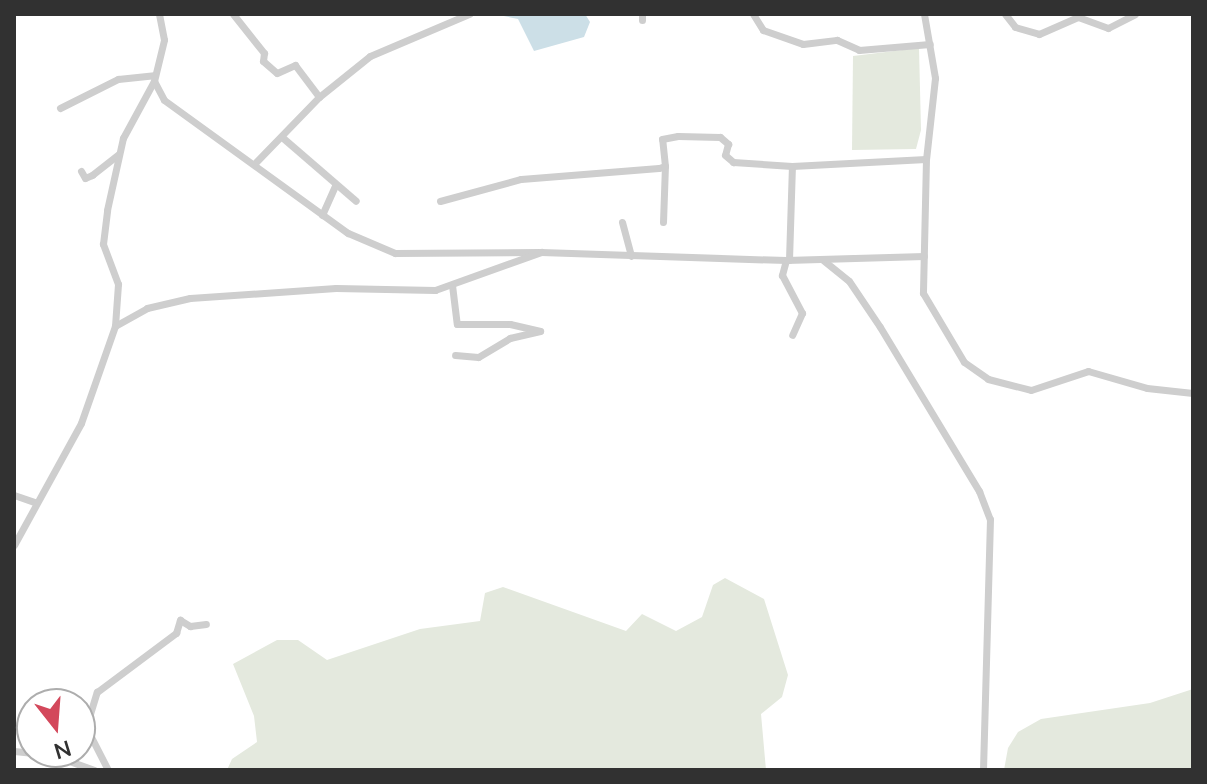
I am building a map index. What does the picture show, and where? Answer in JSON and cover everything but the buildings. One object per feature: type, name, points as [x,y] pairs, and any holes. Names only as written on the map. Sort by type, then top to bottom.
[{"type":"street","points":[[14,545],[34,502],[81,423],[115,326],[118,284],[103,244],[119,154],[154,78],[164,40],[159,14]]},
{"type":"street","points":[[233,14],[264,53],[263,61],[277,73],[295,65],[319,97]]},
{"type":"street","points":[[256,162],[268,145],[283,138],[319,97],[370,56],[469,14]]},
{"type":"street","points":[[753,14],[763,30],[803,44],[837,40],[859,50],[930,44]]},
{"type":"street","points":[[924,14],[935,78],[926,159],[925,299],[974,372],[1031,390],[1088,371],[1147,388],[1193,393]]},
{"type":"street","points":[[1005,14],[1015,27],[1039,34],[1079,17],[1108,28],[1135,14]]},
{"type":"street","points":[[60,108],[118,79],[154,78]]},
{"type":"street","points":[[154,78],[164,100],[256,162],[322,215],[389,253],[541,252],[787,260],[924,256]]},
{"type":"street","points":[[663,222],[665,166],[662,139],[694,135],[720,137],[728,144],[725,155],[730,161],[792,166],[926,159]]},
{"type":"street","points":[[283,138],[356,201]]},
{"type":"street","points":[[81,171],[85,178],[92,175],[119,154]]},
{"type":"street","points":[[440,201],[521,179],[665,166]]},
{"type":"street","points":[[792,166],[787,260],[782,275],[802,313],[792,335]]},
{"type":"street","points":[[322,215],[335,186]]},
{"type":"street","points":[[622,222],[631,256]]},
{"type":"street","points":[[115,326],[147,308],[190,298],[336,288],[427,291],[452,285],[541,252]]},
{"type":"street","points":[[821,259],[852,284],[979,491],[990,519],[983,770]]},
{"type":"street","points":[[452,285],[457,324],[482,328],[510,324],[540,331],[510,338],[477,357],[455,355]]},
{"type":"street","points":[[14,495],[34,502]]},
{"type":"street","points":[[108,770],[86,727],[97,692],[176,633],[180,620],[190,626],[206,624]]},
{"type":"street","points":[[14,751],[53,755],[94,770]]},
{"type":"shaded area","points":[[494,14],[585,14],[590,22],[584,37],[534,51],[518,19]]},
{"type":"shaded area","points":[[919,48],[921,130],[916,149],[852,150],[853,56]]},
{"type":"shaded area","points":[[725,578],[764,599],[788,675],[782,697],[761,714],[766,770],[227,770],[232,759],[257,742],[254,716],[233,664],[277,640],[298,640],[327,660],[420,629],[480,621],[485,593],[503,587],[626,631],[642,614],[676,631],[702,617],[713,585]]},
{"type":"shaded area","points":[[1193,689],[1193,770],[1004,770],[1008,748],[1018,732],[1041,719],[1150,703]]}]
